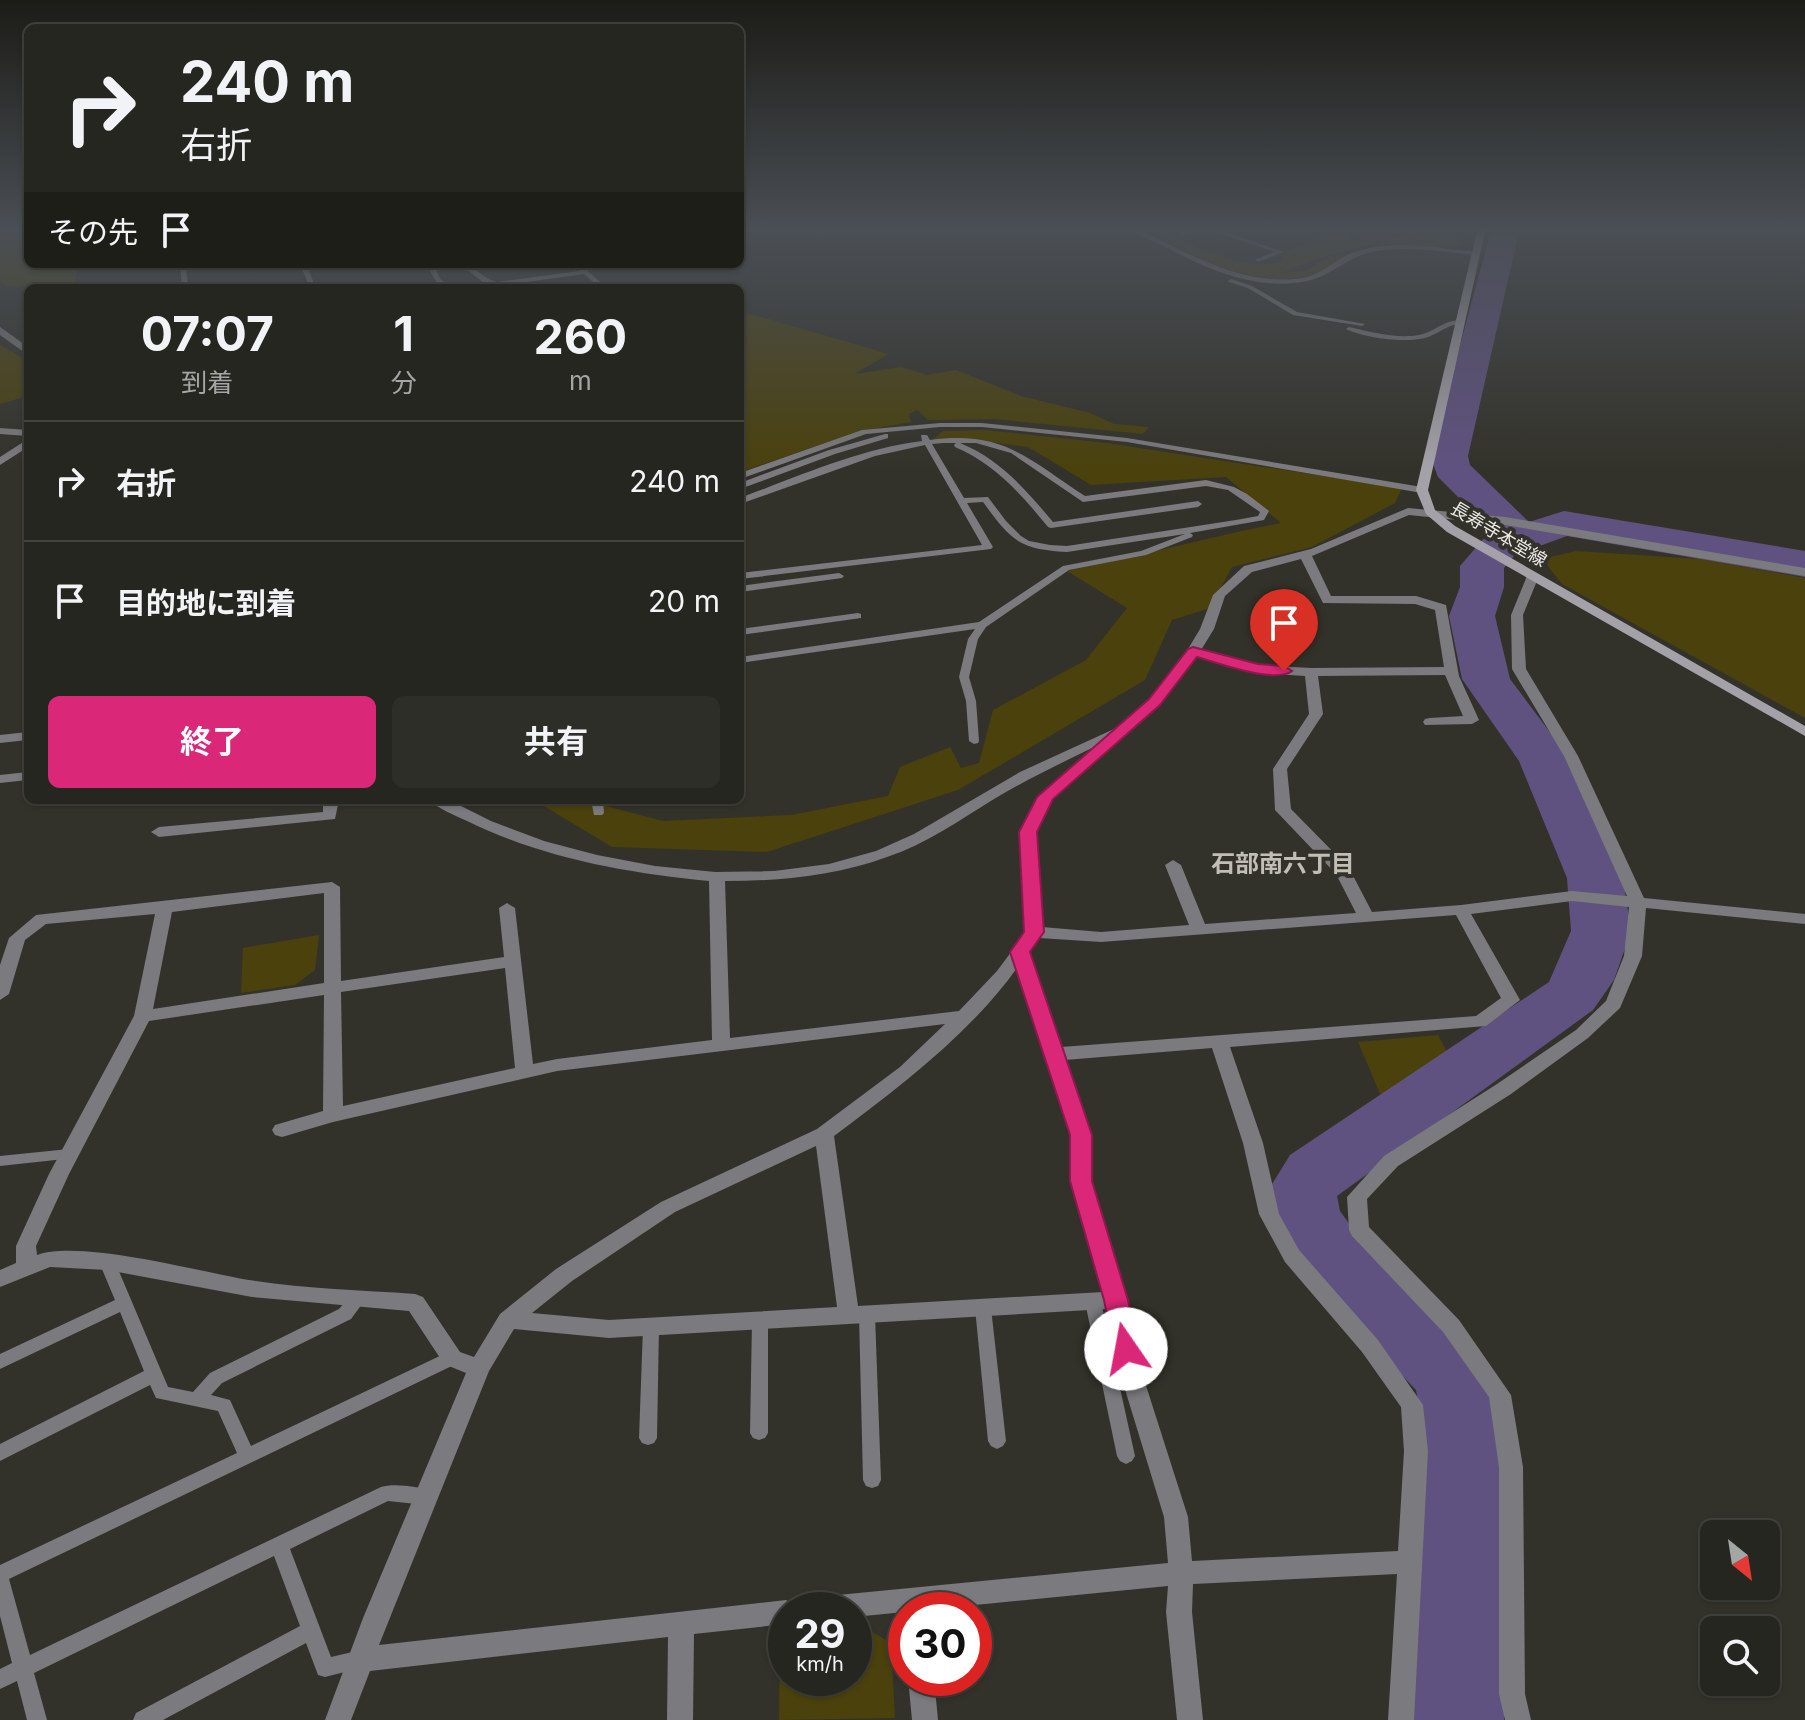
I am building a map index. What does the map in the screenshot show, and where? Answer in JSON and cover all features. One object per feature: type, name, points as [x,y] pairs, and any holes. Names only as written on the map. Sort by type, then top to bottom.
[{"type":"main road","points":[[1422,490],[1464,307]]},
{"type":"main road","name":"長寿寺本堂線","points":[[1422,490],[1430,512],[1483,547],[1805,732]]},
{"type":"street","points":[[0,330],[24,349]]},
{"type":"street","points":[[0,431],[24,433]]},
{"type":"street","points":[[0,462],[24,445]]},
{"type":"street","points":[[338,1720],[479,1368],[508,1320],[564,1275],[668,1207],[824,1134],[907,1072],[964,1016],[1003,975],[1034,932],[1028,832],[1045,797],[1154,702],[1207,629],[1219,595],[1248,569],[1305,555],[1368,531],[1397,514],[1430,512],[1521,523],[1805,572]]},
{"type":"street","points":[[1305,555],[1327,600],[1416,600],[1441,608],[1451,671],[1472,720],[1430,722]]},
{"type":"street","points":[[1518,1720],[1512,1694],[1511,1467],[1500,1395],[1451,1326],[1359,1230],[1357,1197],[1391,1161],[1504,1089],[1582,1034],[1614,1004],[1633,956],[1638,903],[1571,756],[1519,669],[1517,615],[1533,576]]},
{"type":"street","points":[[1193,652],[1258,669],[1311,672],[1451,671]]},
{"type":"street","points":[[1311,672],[1316,714],[1280,769],[1283,810],[1337,860],[1360,895],[1366,917]]},
{"type":"street","points":[[444,804],[471,819],[574,855],[634,868],[717,877],[824,872],[883,854],[934,829],[1025,775],[1129,726]]},
{"type":"street","points":[[0,739],[24,736]]},
{"type":"street","points":[[0,779],[24,776]]},
{"type":"street","points":[[159,832],[330,816],[331,804]]},
{"type":"street","points":[[1173,865],[1199,929]]},
{"type":"street","points":[[717,877],[721,1046]]},
{"type":"street","points":[[0,994],[17,938],[42,919],[164,908],[332,887],[333,1115]]},
{"type":"street","points":[[1034,932],[1101,937],[1461,910],[1572,896],[1805,919]]},
{"type":"street","points":[[27,1266],[26,1246],[69,1154],[143,1016],[164,908]]},
{"type":"street","points":[[507,908],[525,1072]]},
{"type":"street","points":[[1056,1054],[1480,1022],[1511,1000],[1461,910]]},
{"type":"street","points":[[1020,952],[1081,1135],[1081,1181],[1116,1300],[1131,1373],[1176,1517],[1181,1573],[1179,1612],[1190,1720]]},
{"type":"street","points":[[143,1016],[513,961]]},
{"type":"street","points":[[282,1130],[333,1115],[557,1065],[964,1016]]},
{"type":"street","points":[[1219,1042],[1253,1143],[1269,1214],[1292,1256],[1370,1346],[1412,1405],[1416,1451],[1401,1720]]},
{"type":"street","points":[[824,1134],[858,1315]]},
{"type":"street","points":[[0,1279],[49,1259],[107,1262],[252,1289],[415,1303],[452,1358],[479,1368]]},
{"type":"street","points":[[508,1320],[609,1329],[1116,1300]]},
{"type":"street","points":[[992,1595],[1181,1573],[1410,1562]]},
{"type":"street","points":[[361,1659],[768,1614]]},
{"type":"street","points":[[680,1720],[681,1624]]},
{"type":"street","points":[[923,1696],[925,1720]]},
{"type":"lane","points":[[1283,307],[1295,314],[1362,324]]},
{"type":"lane","points":[[1344,319],[1348,329],[1358,332],[1415,337],[1429,334],[1443,322],[1461,322]]},
{"type":"lane","points":[[744,475],[865,432],[982,425],[1099,436],[1422,490]]},
{"type":"lane","points":[[744,576],[988,547],[919,427]]},
{"type":"lane","points":[[744,485],[832,452],[919,427]]},
{"type":"lane","points":[[948,442],[992,462],[1009,476],[1051,525],[1198,504]]},
{"type":"lane","points":[[744,500],[880,451],[927,443],[985,442],[1009,448],[1083,499],[1223,483],[1237,489],[1265,511],[1261,518],[1067,549],[1046,549],[1014,538],[985,499],[961,501]]},
{"type":"lane","points":[[974,741],[971,701],[964,677],[973,639],[982,625],[1066,568],[1143,553],[1203,528]]},
{"type":"lane","points":[[744,588],[839,576]]},
{"type":"lane","points":[[744,631],[858,616]]},
{"type":"lane","points":[[744,659],[982,625]]},
{"type":"lane","points":[[0,1161],[69,1154]]},
{"type":"lane","points":[[107,1262],[162,1393],[224,1405],[247,1456]]},
{"type":"lane","points":[[197,1399],[216,1378],[345,1314],[357,1300]]},
{"type":"lane","points":[[1093,1302],[1126,1456]]},
{"type":"lane","points":[[0,1362],[123,1303]]},
{"type":"lane","points":[[983,1308],[997,1441]]},
{"type":"lane","points":[[858,1315],[872,1480]]},
{"type":"lane","points":[[759,1433],[760,1321]]},
{"type":"lane","points":[[648,1438],[651,1327]]},
{"type":"lane","points":[[0,1574],[452,1358]]},
{"type":"lane","points":[[0,1453],[155,1374]]},
{"type":"lane","points":[[0,1679],[387,1493],[426,1497]]},
{"type":"lane","points":[[279,1544],[325,1668],[361,1659]]},
{"type":"lane","points":[[0,1580],[37,1720]]},
{"type":"lane","points":[[143,1720],[311,1630]]},
{"type":"shaded area","points":[[744,312],[889,354],[854,374],[901,367],[927,375],[956,370],[1021,396],[1090,413],[1114,424],[1149,427],[1143,434],[995,419],[928,420],[917,410],[909,414],[911,422],[861,431],[744,471]]},
{"type":"shaded area","points":[[0,345],[24,359],[24,397],[0,404]]},
{"type":"shaded area","points":[[985,430],[1107,443],[1402,488],[1395,503],[1312,547],[1232,567],[1210,608],[1172,620],[1145,680],[958,790],[767,852],[612,847],[540,804],[598,804],[663,821],[791,815],[888,796],[900,767],[950,747],[961,768],[979,763],[993,710],[1086,660],[1127,608],[1067,571],[1281,523],[1226,477],[1091,485],[1028,447],[974,440],[932,440],[943,431]]},
{"type":"shaded area","points":[[1576,551],[1701,559],[1805,578],[1805,718],[1562,584],[1542,559]]},
{"type":"shaded area","points":[[319,935],[315,970],[295,985],[241,993],[243,948]]},
{"type":"shaded area","points":[[1438,1035],[1453,1063],[1386,1108],[1358,1042]]},
{"type":"shaded area","points":[[872,1632],[888,1641],[888,1696],[894,1696],[895,1718],[779,1720],[779,1696],[872,1696]]},
{"type":"waterway","points":[[1484,307],[1449,456],[1452,469],[1514,530],[1500,546]]},
{"type":"waterway","points":[[1500,546],[1564,523],[1805,564]]},
{"type":"waterway","points":[[1457,1720],[1464,1427],[1460,1400],[1446,1370],[1324,1245],[1305,1218],[1301,1194],[1315,1173],[1571,996],[1583,980],[1601,931],[1595,878],[1544,759],[1486,679],[1472,616],[1482,587],[1482,566],[1500,546]]},
{"type":"district","name":"石部南六丁目","points":[[1283,863]]},
{"type":"route","points":[[1126,1349],[1116,1300],[1081,1181],[1081,1135],[1020,952],[1034,932],[1028,832],[1045,797],[1089,762],[1154,702],[1193,652],[1258,669],[1284,671]]}]
